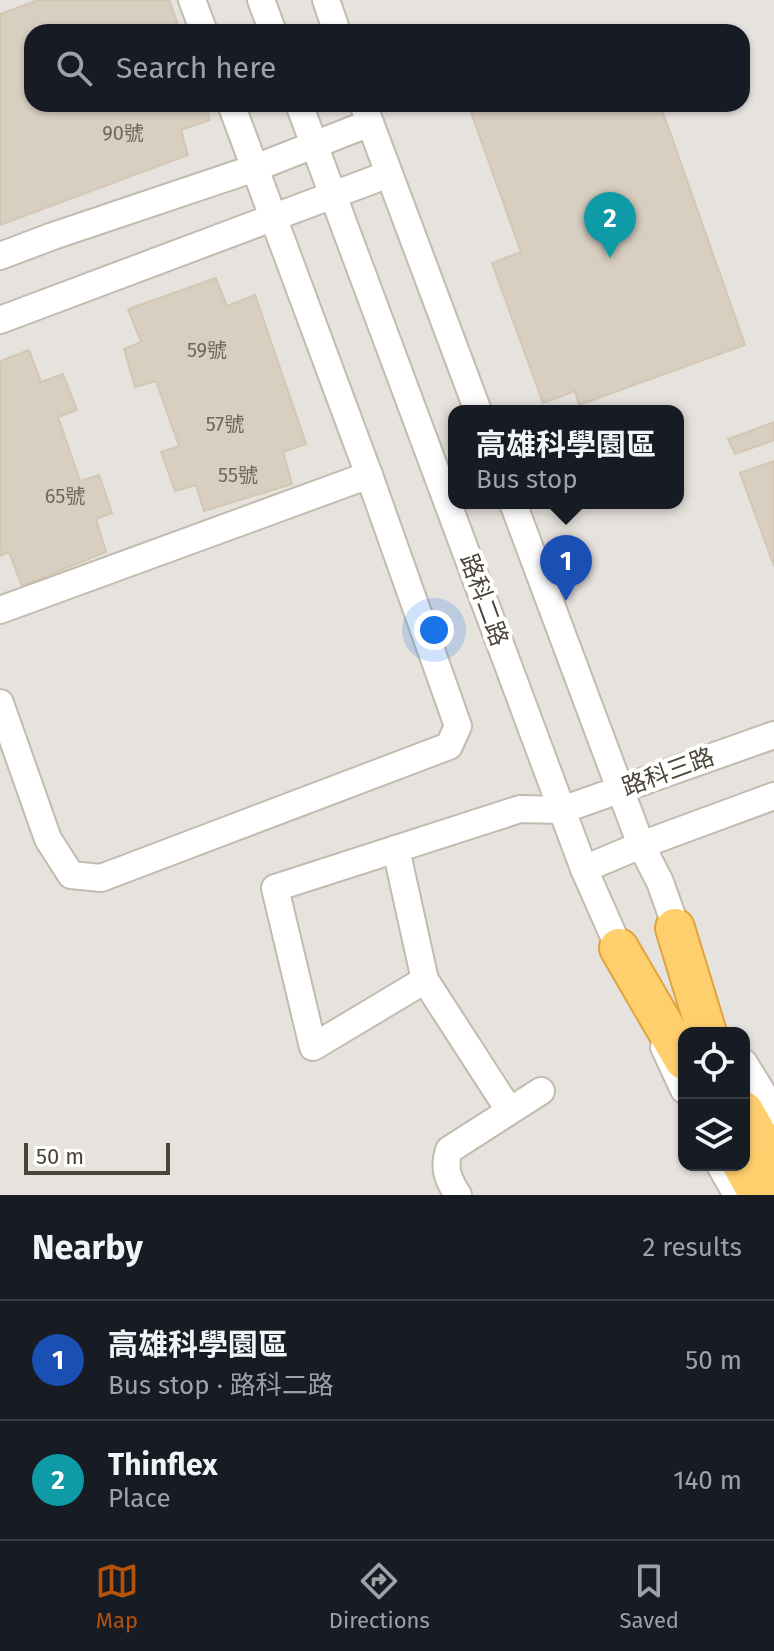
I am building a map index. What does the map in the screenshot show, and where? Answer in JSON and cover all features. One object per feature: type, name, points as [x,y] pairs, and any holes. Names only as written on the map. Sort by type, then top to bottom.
[{"type":"highway","points":[[675,928],[705,1027]]},
{"type":"highway","points":[[619,948],[678,1050]]},
{"type":"highway","points":[[750,1122],[774,1164]]},
{"type":"highway","points":[[745,1171],[759,1195]]},
{"type":"street","points":[[192,0],[201,24]]},
{"type":"street","points":[[261,0],[270,24]]},
{"type":"street","points":[[326,0],[334,24]]},
{"type":"street","points":[[0,703],[48,839],[71,875],[85,878],[101,878],[116,873],[449,746],[458,726],[369,475],[234,112]]},
{"type":"street","name":"路科二路","points":[[302,112],[448,505]]},
{"type":"street","points":[[0,256],[314,146],[367,114],[476,405]]},
{"type":"street","points":[[0,320],[389,174]]},
{"type":"street","points":[[0,610],[369,475]]},
{"type":"street","name":"路科二路","points":[[450,509],[584,869],[678,1077]]},
{"type":"street","points":[[515,509],[641,845],[660,882],[675,928],[723,1027]]},
{"type":"street","name":"路科三路","points":[[562,810],[774,735]]},
{"type":"street","points":[[584,869],[774,796]]},
{"type":"street","points":[[425,980],[313,1047],[275,888],[520,809],[562,810]]},
{"type":"street","points":[[396,849],[425,980],[509,1110]]},
{"type":"street","points":[[750,1073],[774,1112]]},
{"type":"street","points":[[458,1195],[450,1183],[444,1163],[449,1150],[541,1091]]},
{"type":"street","points":[[723,1171],[737,1195]]},
{"type":"shaded area","points":[[0,0],[774,0],[774,1195],[0,1195]]},
{"type":"building","points":[[38,0],[169,0],[178,24],[24,24],[24,112],[208,112],[210,120],[181,130],[188,155],[0,225],[0,14]]},
{"type":"building","points":[[471,112],[663,112],[745,345],[579,405],[575,391],[543,403],[492,263],[521,252]]},
{"type":"building","points":[[216,278],[227,306],[255,295],[306,444],[283,452],[292,484],[204,511],[196,485],[175,491],[161,452],[179,446],[156,381],[135,387],[124,349],[141,342],[128,309]]},
{"type":"building","points":[[29,350],[41,382],[63,374],[77,410],[58,417],[80,481],[99,475],[112,513],[96,519],[106,552],[22,586],[9,552],[0,556],[0,361]]},
{"type":"building","points":[[774,422],[774,440],[735,454],[728,439]]},
{"type":"building","points":[[774,461],[774,566],[740,473]]},
{"type":"place","name":"Thinflex","points":[[610,258]]},
{"type":"place","name":"高雄科學園區","points":[[566,601]]}]
